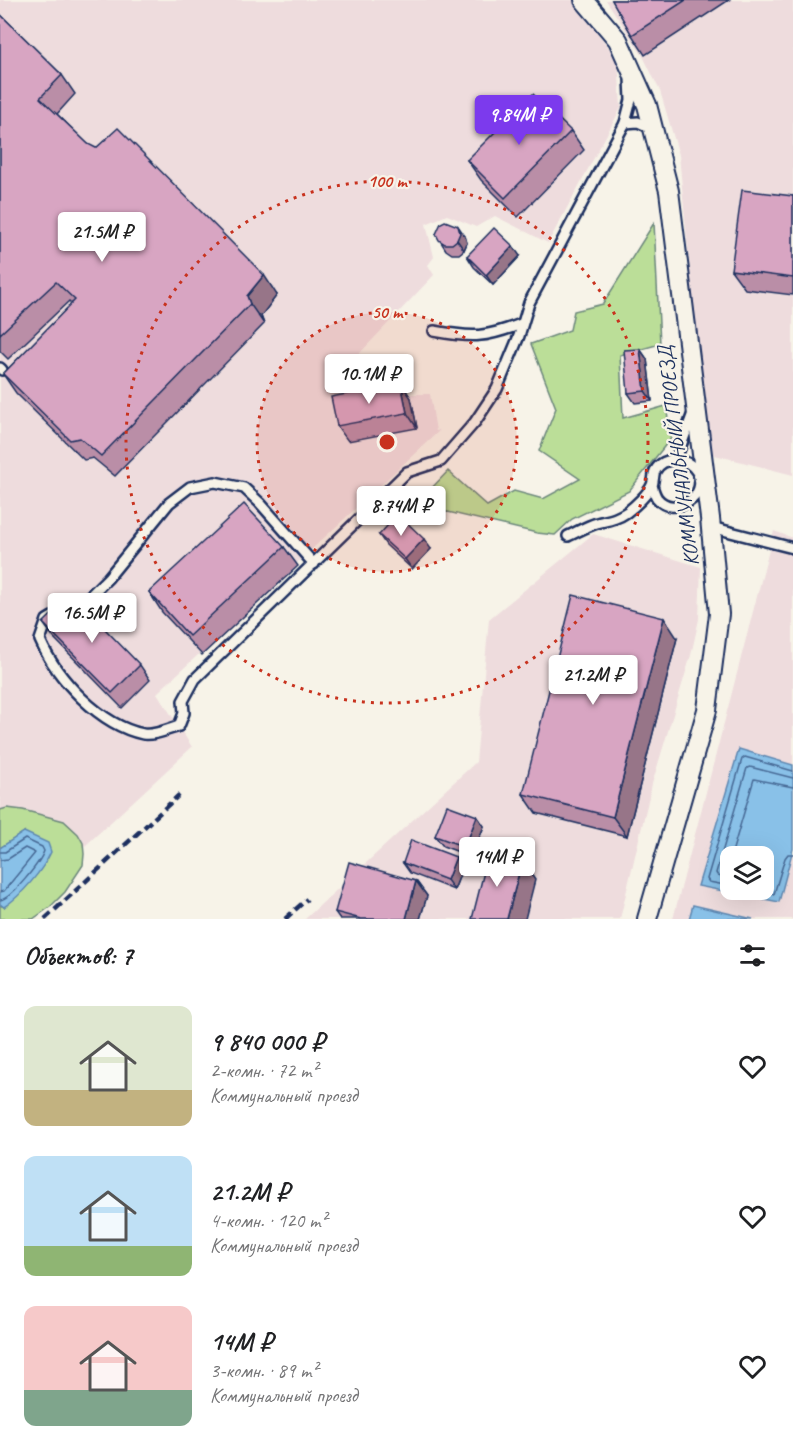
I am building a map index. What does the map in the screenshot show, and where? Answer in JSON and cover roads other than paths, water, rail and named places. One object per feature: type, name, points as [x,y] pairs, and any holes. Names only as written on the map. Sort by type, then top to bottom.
[{"type":"street","name":"КОММУНАЛЬНЫЙ ПРОЕЗД","points":[[584,0],[618,40],[647,105],[669,191],[710,522],[719,614],[707,710],[647,919]]},
{"type":"lane","points":[[314,564],[244,488],[215,482],[190,487],[169,504],[108,578],[89,597],[47,620],[40,640],[48,658],[86,703],[115,724],[145,735],[178,726],[184,713],[183,701],[195,679],[314,564],[407,472],[441,461],[475,422],[497,389],[516,345],[529,303],[625,123],[631,100],[629,65]]},
{"type":"lane","points":[[625,123],[638,122],[654,129]]},
{"type":"lane","points":[[435,331],[468,337],[496,334],[521,324]]},
{"type":"lane","points":[[676,459],[696,406]]},
{"type":"lane","points":[[676,459],[689,463],[698,474],[699,487],[693,499],[682,506],[668,506],[657,498],[652,485],[654,472],[663,462],[676,459]]},
{"type":"lane","points":[[568,536],[596,523],[616,519],[630,510],[652,485]]},
{"type":"lane","points":[[693,499],[710,522],[793,548]]},
{"type":"water","points":[[739,749],[793,765],[793,849],[779,902],[769,900],[774,900],[774,846],[720,846],[720,890],[698,886]]},
{"type":"water","points":[[24,832],[48,843],[51,852],[31,882],[4,907],[0,904],[0,848]]},
{"type":"water","points":[[693,905],[753,919],[689,919]]},
{"type":"railway","points":[[45,919],[179,795]]},
{"type":"railway","points":[[285,919],[307,899]]}]
